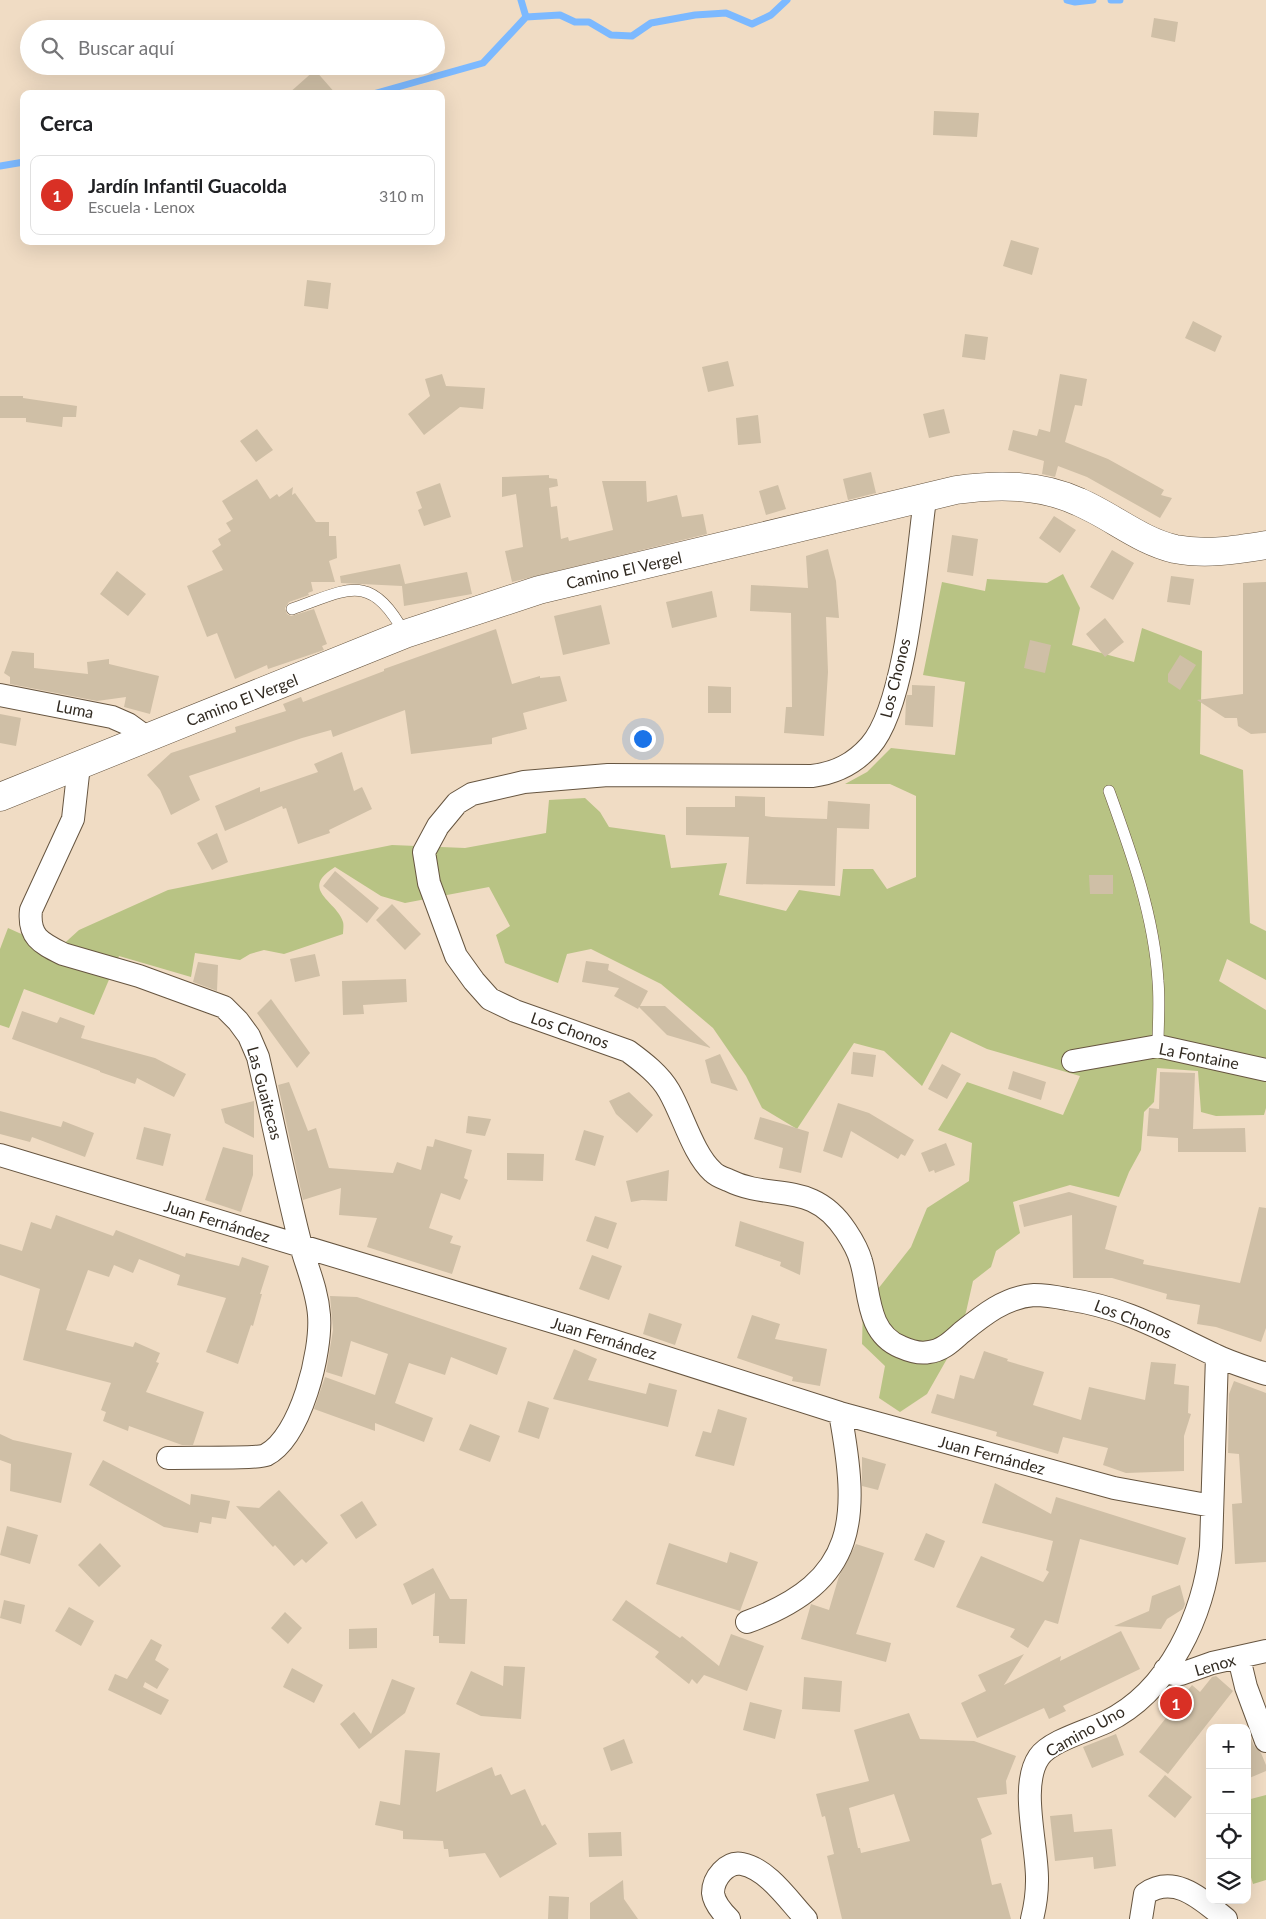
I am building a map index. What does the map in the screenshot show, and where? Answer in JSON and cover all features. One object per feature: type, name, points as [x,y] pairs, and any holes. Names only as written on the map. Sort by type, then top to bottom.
[{"type":"street","name":"Camino El Vergel","points":[[0,797],[405,634],[539,590],[925,499],[956,490],[1012,486],[1052,492],[1079,502],[1154,543],[1176,549],[1224,551],[1266,545]]},
{"type":"street","name":"Los Chonos","points":[[925,499],[907,634],[889,712],[871,745],[851,764],[829,774],[812,776],[608,775],[524,782],[472,794],[457,803],[438,826],[424,852],[429,883],[442,924],[456,956],[490,999],[515,1012],[628,1050],[643,1062],[668,1089],[699,1152],[713,1172],[737,1184],[796,1194],[818,1203],[833,1213],[853,1242],[861,1262],[873,1316],[884,1337],[898,1346],[913,1352],[937,1350],[944,1347],[985,1313],[1013,1299],[1034,1295],[1088,1302],[1116,1309],[1164,1328],[1217,1356],[1266,1374]]},
{"type":"street","name":"Luma","points":[[0,695],[112,716],[128,724],[146,737]]},
{"type":"street","name":"Las Guaitecas","points":[[79,765],[73,819],[31,910],[30,922],[32,932],[44,943],[63,954],[197,996],[224,1007],[238,1020],[249,1036],[258,1057],[301,1246],[314,1279],[319,1315],[319,1345],[312,1380],[281,1444],[265,1456],[168,1458]]},
{"type":"street","name":"La Fontaine","points":[[1073,1061],[1158,1046],[1266,1070]]},
{"type":"street","name":"Juan Fernández","points":[[0,1155],[840,1413],[1114,1488],[1212,1506]]},
{"type":"street","points":[[1212,1506],[1217,1356]]},
{"type":"street","points":[[747,1622],[781,1608],[799,1596],[822,1578],[837,1556],[846,1534],[851,1500],[849,1460],[840,1413]]},
{"type":"street","name":"Camino Uno","points":[[1032,1919],[1037,1881],[1030,1790],[1032,1773],[1039,1757],[1051,1746],[1107,1722],[1124,1711],[1165,1670],[1184,1642],[1197,1612],[1209,1571],[1212,1506]]},
{"type":"street","name":"Lenox","points":[[1165,1670],[1173,1674],[1181,1674],[1212,1664],[1266,1652]]},
{"type":"street","points":[[1239,1658],[1246,1687],[1266,1741]]},
{"type":"street","points":[[728,1919],[715,1901],[713,1893],[715,1880],[723,1870],[732,1864],[741,1864],[753,1868],[768,1880],[806,1919]]},
{"type":"street","points":[[1140,1919],[1145,1894],[1157,1886],[1171,1885],[1192,1895],[1226,1919]]},
{"type":"lane","points":[[292,609],[342,591],[359,590],[375,594],[392,612],[405,634]]},
{"type":"lane","points":[[1109,791],[1134,861],[1146,904],[1158,980],[1158,1046]]},
{"type":"green space","points":[[1063,574],[1080,608],[1072,645],[1134,662],[1142,628],[1202,651],[1200,754],[1243,770],[1250,923],[1266,931],[1266,980],[1227,959],[1219,981],[1266,1010],[1266,1108],[1264,1115],[1216,1116],[1201,1112],[1198,1071],[1157,1068],[1154,1102],[1144,1112],[1141,1150],[1129,1172],[1119,1197],[1070,1185],[1013,1202],[1020,1233],[996,1251],[991,1267],[973,1281],[956,1343],[927,1394],[900,1412],[879,1398],[885,1366],[862,1344],[863,1308],[911,1247],[927,1208],[969,1181],[972,1143],[938,1130],[967,1082],[1063,1115],[1080,1076],[987,1049],[951,1032],[922,1086],[884,1051],[854,1043],[797,1129],[762,1108],[746,1076],[713,1028],[661,984],[591,949],[567,954],[558,983],[505,963],[496,935],[510,926],[489,887],[405,903],[381,896],[335,867],[324,875],[320,882],[320,889],[339,915],[343,923],[343,934],[284,954],[264,950],[250,954],[240,960],[195,953],[191,977],[119,956],[94,1015],[24,989],[9,1028],[0,1025],[0,949],[8,928],[57,950],[79,930],[168,890],[392,845],[465,848],[546,833],[549,800],[585,798],[600,812],[609,827],[665,835],[671,868],[727,863],[719,895],[786,911],[799,890],[840,896],[843,869],[873,869],[887,889],[916,877],[916,796],[890,784],[845,784],[867,772],[891,748],[955,755],[965,682],[923,675],[942,582],[985,591],[987,579],[1047,583]]},
{"type":"green space","points":[[1266,1795],[1266,1880],[1253,1884],[1251,1877],[1251,1799]]},
{"type":"building","points":[[1154,18],[1178,22],[1175,42],[1151,37]]},
{"type":"building","points":[[309,75],[319,75],[332,90],[292,90]]},
{"type":"building","points":[[934,111],[979,113],[977,137],[933,135]]},
{"type":"building","points":[[1011,240],[1039,248],[1032,275],[1003,266]]},
{"type":"building","points":[[307,280],[331,283],[328,309],[304,306]]},
{"type":"building","points":[[1193,321],[1222,336],[1215,352],[1185,338]]},
{"type":"building","points":[[965,334],[988,337],[985,360],[962,357]]},
{"type":"building","points":[[728,361],[734,386],[708,392],[702,367]]},
{"type":"building","points":[[442,374],[446,386],[485,388],[483,409],[460,407],[424,435],[408,414],[430,396],[425,379]]},
{"type":"building","points":[[1060,374],[1087,379],[1082,406],[1075,405],[1065,442],[1108,459],[1164,490],[1161,495],[1172,498],[1160,518],[1087,477],[1058,466],[1055,477],[1042,474],[1044,461],[1008,450],[1013,430],[1037,436],[1039,429],[1050,432]]},
{"type":"building","points":[[0,396],[23,396],[23,398],[77,406],[76,417],[63,417],[62,427],[26,422],[26,418],[0,418]]},
{"type":"building","points":[[944,409],[950,433],[929,438],[923,414]]},
{"type":"building","points":[[758,415],[761,443],[738,445],[736,418]]},
{"type":"building","points":[[257,429],[273,450],[256,462],[240,441]]},
{"type":"building","points":[[871,472],[876,493],[848,500],[843,479]]},
{"type":"building","points":[[549,475],[549,478],[557,479],[558,486],[549,488],[551,507],[557,506],[561,539],[568,537],[569,541],[613,530],[602,481],[646,481],[647,502],[677,495],[682,517],[703,514],[707,534],[512,582],[505,551],[523,547],[516,494],[502,497],[502,477]]},
{"type":"building","points":[[257,479],[270,499],[277,494],[279,497],[293,487],[292,495],[295,493],[316,522],[329,522],[329,536],[336,536],[337,558],[329,561],[335,582],[311,582],[313,591],[308,593],[309,595],[289,602],[285,608],[287,614],[291,616],[314,609],[327,644],[322,646],[324,650],[268,669],[267,665],[235,679],[217,633],[207,637],[187,586],[223,570],[212,551],[221,545],[218,539],[231,531],[226,523],[233,519],[222,501]]},
{"type":"building","points":[[440,483],[451,517],[424,526],[418,510],[422,508],[416,492]]},
{"type":"building","points":[[778,485],[786,509],[766,515],[759,491]]},
{"type":"building","points":[[1054,516],[1076,530],[1060,553],[1039,538]]},
{"type":"building","points":[[952,535],[978,539],[973,576],[947,572]]},
{"type":"building","points":[[828,549],[836,581],[839,618],[826,617],[828,672],[824,736],[784,733],[786,707],[792,707],[791,613],[750,611],[751,585],[808,588],[806,556]]},
{"type":"building","points":[[1112,550],[1134,563],[1113,600],[1090,587]]},
{"type":"building","points":[[400,564],[405,584],[467,572],[472,594],[404,606],[402,586],[341,583],[340,576]]},
{"type":"building","points":[[117,571],[146,594],[128,616],[100,594]]},
{"type":"building","points":[[1171,576],[1194,579],[1190,605],[1167,602]]},
{"type":"building","points":[[1266,582],[1266,733],[1251,734],[1238,726],[1237,718],[1225,718],[1197,700],[1243,694],[1243,583]]},
{"type":"building","points":[[712,591],[717,617],[672,628],[666,602]]},
{"type":"building","points":[[601,605],[610,644],[563,655],[554,616]]},
{"type":"building","points":[[1105,618],[1124,642],[1105,657],[1086,634]]},
{"type":"building","points":[[496,629],[512,684],[540,676],[540,678],[560,676],[567,701],[523,713],[527,729],[492,738],[492,744],[411,754],[405,710],[333,737],[331,730],[189,776],[200,800],[171,815],[160,790],[147,775],[171,753],[236,732],[235,727],[286,711],[283,704],[301,697],[303,702],[384,671],[384,669]]},
{"type":"building","points":[[1030,640],[1051,645],[1045,673],[1024,668]]},
{"type":"building","points":[[12,651],[34,653],[34,668],[88,674],[87,662],[109,659],[109,664],[159,676],[150,714],[124,707],[126,697],[97,701],[10,684],[10,677],[4,673]]},
{"type":"building","points":[[1180,655],[1196,665],[1180,690],[1168,682],[1168,674]]},
{"type":"building","points":[[912,685],[935,686],[933,727],[905,725],[906,700],[907,695],[912,695]]},
{"type":"building","points":[[708,686],[731,687],[731,713],[708,713]]},
{"type":"building","points":[[0,714],[21,718],[16,746],[0,743]]},
{"type":"building","points":[[342,752],[354,791],[362,787],[372,809],[329,830],[330,833],[298,844],[286,808],[283,809],[282,806],[225,831],[215,806],[260,787],[260,792],[318,772],[314,764]]},
{"type":"building","points":[[735,796],[765,797],[765,816],[772,817],[827,819],[828,801],[870,804],[869,829],[837,828],[835,886],[746,884],[749,837],[686,835],[686,807],[735,807]]},
{"type":"building","points":[[217,833],[228,862],[212,870],[197,843]]},
{"type":"building","points":[[335,871],[379,908],[367,923],[323,886]]},
{"type":"building","points":[[1089,875],[1113,875],[1113,894],[1090,894]]},
{"type":"building","points":[[392,904],[421,934],[405,950],[376,920]]},
{"type":"building","points":[[315,954],[320,976],[295,982],[290,959]]},
{"type":"building","points":[[586,961],[609,964],[608,970],[648,991],[640,1006],[665,1006],[711,1048],[667,1035],[639,1007],[638,1009],[614,996],[619,988],[582,982]]},
{"type":"building","points":[[198,962],[218,965],[217,991],[193,982]]},
{"type":"building","points":[[406,979],[407,1002],[363,1005],[364,1014],[343,1015],[342,981]]},
{"type":"building","points":[[271,999],[310,1053],[297,1068],[257,1013]]},
{"type":"building","points":[[22,1011],[57,1023],[60,1017],[85,1026],[81,1038],[155,1058],[186,1074],[174,1097],[137,1078],[135,1084],[12,1039]]},
{"type":"building","points":[[853,1052],[876,1055],[873,1077],[851,1074]]},
{"type":"building","points":[[720,1054],[738,1091],[711,1083],[705,1060]]},
{"type":"building","points":[[942,1064],[961,1074],[947,1099],[928,1089]]},
{"type":"building","points":[[1013,1071],[1046,1082],[1041,1100],[1008,1089]]},
{"type":"building","points":[[1160,1072],[1195,1073],[1193,1129],[1245,1128],[1246,1152],[1178,1152],[1178,1138],[1147,1136],[1149,1108],[1159,1109]]},
{"type":"building","points":[[289,1082],[308,1131],[316,1128],[329,1168],[393,1173],[397,1162],[421,1170],[427,1146],[433,1147],[435,1139],[472,1150],[464,1178],[468,1180],[460,1200],[441,1193],[429,1228],[453,1236],[450,1243],[461,1246],[452,1274],[367,1247],[377,1218],[339,1215],[341,1188],[303,1200],[278,1085]]},
{"type":"building","points":[[629,1092],[653,1115],[637,1133],[616,1114],[609,1101]]},
{"type":"building","points":[[254,1101],[254,1138],[225,1123],[221,1109]]},
{"type":"building","points":[[838,1103],[869,1113],[914,1140],[905,1156],[901,1154],[898,1159],[851,1131],[842,1158],[823,1151]]},
{"type":"building","points":[[0,1111],[61,1127],[63,1121],[94,1133],[85,1157],[32,1137],[30,1142],[0,1134]]},
{"type":"building","points":[[468,1116],[491,1119],[485,1136],[466,1133]]},
{"type":"building","points":[[760,1117],[809,1132],[801,1173],[779,1168],[783,1148],[754,1139]]},
{"type":"building","points":[[144,1127],[171,1134],[163,1166],[136,1159]]},
{"type":"building","points":[[584,1130],[604,1136],[595,1166],[575,1160]]},
{"type":"building","points":[[946,1143],[955,1165],[935,1173],[934,1170],[929,1172],[921,1153]]},
{"type":"building","points":[[223,1147],[253,1155],[253,1175],[241,1212],[205,1200]]},
{"type":"building","points":[[507,1153],[544,1154],[543,1181],[507,1180]]},
{"type":"building","points":[[669,1170],[667,1201],[642,1200],[631,1202],[626,1181]]},
{"type":"building","points":[[1069,1192],[1117,1206],[1105,1249],[1144,1260],[1143,1264],[1240,1283],[1259,1207],[1266,1208],[1266,1328],[1261,1342],[1216,1327],[1197,1324],[1200,1305],[1166,1299],[1167,1294],[1112,1278],[1073,1278],[1072,1215],[1024,1227],[1019,1205]]},
{"type":"building","points":[[56,1215],[113,1236],[116,1230],[185,1257],[186,1253],[239,1266],[242,1257],[269,1266],[253,1326],[251,1325],[238,1364],[206,1352],[226,1298],[177,1285],[180,1275],[139,1259],[133,1273],[114,1265],[109,1277],[88,1270],[66,1330],[133,1347],[135,1342],[160,1353],[156,1362],[159,1363],[146,1392],[204,1412],[193,1445],[182,1445],[129,1426],[128,1431],[103,1421],[106,1412],[101,1410],[111,1383],[23,1360],[40,1289],[0,1275],[0,1244],[22,1251],[31,1222],[51,1229]]},
{"type":"building","points":[[595,1216],[617,1223],[608,1249],[586,1241]]},
{"type":"building","points":[[740,1221],[804,1242],[800,1275],[780,1266],[781,1262],[735,1246]]},
{"type":"building","points":[[592,1255],[622,1266],[609,1300],[579,1289]]},
{"type":"building","points":[[330,1296],[357,1297],[507,1348],[497,1375],[451,1357],[445,1375],[409,1363],[395,1403],[433,1418],[424,1442],[375,1423],[375,1431],[314,1409],[325,1377],[375,1395],[388,1354],[351,1341],[342,1377],[326,1372],[333,1330]]},
{"type":"building","points":[[649,1313],[682,1324],[675,1345],[643,1334]]},
{"type":"building","points":[[752,1315],[780,1324],[775,1339],[827,1349],[820,1386],[792,1381],[793,1377],[737,1358]]},
{"type":"building","points":[[574,1349],[597,1359],[588,1380],[646,1394],[649,1383],[677,1390],[668,1427],[553,1399]]},
{"type":"building","points":[[984,1351],[1008,1359],[1007,1361],[1044,1372],[1033,1405],[1081,1420],[1089,1387],[1145,1400],[1151,1362],[1176,1364],[1174,1384],[1189,1386],[1188,1413],[1191,1414],[1184,1436],[1184,1471],[1126,1473],[1103,1465],[1108,1448],[1063,1437],[1058,1454],[996,1436],[997,1432],[931,1413],[937,1394],[954,1399],[960,1375],[974,1379]]},
{"type":"building","points":[[1234,1381],[1266,1393],[1266,1562],[1235,1564],[1232,1504],[1242,1503],[1239,1454],[1228,1453],[1229,1394]]},
{"type":"building","points":[[528,1401],[549,1408],[539,1439],[518,1432]]},
{"type":"building","points":[[718,1409],[747,1418],[734,1466],[695,1456],[703,1431],[711,1433]]},
{"type":"building","points":[[470,1424],[500,1436],[490,1462],[459,1450]]},
{"type":"building","points":[[0,1434],[13,1440],[72,1453],[61,1503],[10,1491],[11,1464],[0,1460]]},
{"type":"building","points":[[862,1457],[886,1464],[878,1490],[862,1486]]},
{"type":"building","points":[[103,1460],[190,1505],[191,1494],[230,1501],[226,1519],[212,1517],[211,1524],[200,1522],[198,1533],[164,1527],[89,1485]]},
{"type":"building","points":[[995,1483],[1051,1514],[1056,1497],[1186,1538],[1178,1565],[1080,1539],[1058,1624],[1045,1620],[1028,1648],[1010,1637],[1015,1629],[956,1607],[981,1556],[1043,1582],[1049,1572],[1046,1570],[1053,1541],[982,1523]]},
{"type":"building","points":[[279,1490],[328,1543],[306,1563],[302,1559],[294,1566],[275,1545],[273,1547],[236,1506],[259,1508]]},
{"type":"building","points":[[362,1501],[377,1525],[356,1539],[340,1515]]},
{"type":"building","points":[[7,1526],[38,1535],[30,1564],[0,1555]]},
{"type":"building","points":[[926,1533],[945,1541],[934,1568],[914,1560]]},
{"type":"building","points":[[100,1543],[121,1566],[99,1587],[78,1565]]},
{"type":"building","points":[[669,1543],[727,1563],[730,1552],[758,1562],[740,1611],[656,1584]]},
{"type":"building","points":[[856,1544],[884,1553],[856,1634],[891,1643],[886,1662],[801,1639],[811,1604],[829,1610],[839,1576]]},
{"type":"building","points":[[433,1568],[450,1599],[467,1599],[465,1644],[439,1643],[439,1636],[433,1636],[435,1593],[412,1605],[403,1584]]},
{"type":"building","points":[[1180,1585],[1185,1604],[1183,1609],[1167,1619],[1161,1629],[1114,1626],[1149,1611],[1152,1596]]},
{"type":"building","points":[[4,1600],[25,1605],[21,1624],[0,1618]]},
{"type":"building","points":[[626,1600],[680,1638],[682,1636],[719,1666],[731,1634],[764,1646],[747,1691],[704,1675],[697,1684],[692,1679],[689,1684],[655,1657],[659,1652],[612,1620]]},
{"type":"building","points":[[69,1607],[94,1621],[81,1646],[55,1631]]},
{"type":"building","points":[[285,1612],[302,1628],[288,1644],[271,1628]]},
{"type":"building","points":[[377,1628],[377,1648],[349,1649],[349,1629]]},
{"type":"building","points":[[1121,1631],[1140,1669],[1063,1706],[1066,1711],[1049,1719],[1044,1708],[977,1738],[961,1703],[986,1691],[978,1675],[1024,1654],[1004,1685],[1061,1656],[1060,1661]]},
{"type":"building","points":[[151,1639],[162,1645],[155,1660],[169,1669],[157,1689],[145,1682],[143,1687],[169,1700],[161,1715],[108,1690],[115,1674],[127,1679]]},
{"type":"building","points":[[504,1666],[525,1667],[521,1719],[481,1716],[456,1704],[471,1671],[503,1686]]},
{"type":"building","points":[[292,1668],[323,1685],[314,1703],[283,1687]]},
{"type":"building","points":[[1216,1676],[1233,1691],[1168,1774],[1139,1752],[1192,1685],[1200,1692],[1212,1677]]},
{"type":"building","points":[[804,1677],[842,1681],[840,1712],[802,1709]]},
{"type":"building","points":[[392,1679],[415,1688],[405,1713],[359,1749],[340,1724],[354,1712],[371,1734]]},
{"type":"building","points":[[750,1702],[782,1710],[775,1739],[743,1730]]},
{"type":"building","points":[[909,1713],[920,1739],[974,1741],[1016,1756],[1006,1781],[1007,1794],[977,1798],[992,1834],[981,1839],[992,1885],[1001,1883],[1011,1919],[842,1919],[827,1856],[834,1854],[825,1816],[822,1817],[816,1794],[869,1781],[854,1730]],"holes":[[[894,1794],[910,1841],[861,1853],[860,1848],[858,1848],[849,1808]]]},
{"type":"building","points":[[1116,1734],[1124,1755],[1092,1768],[1083,1747]]},
{"type":"building","points":[[1251,1738],[1254,1746],[1261,1753],[1266,1765],[1266,1771],[1251,1777]]},
{"type":"building","points":[[624,1739],[633,1763],[611,1771],[603,1748]]},
{"type":"building","points":[[405,1750],[440,1753],[436,1792],[492,1767],[495,1776],[501,1774],[511,1795],[525,1789],[542,1826],[545,1824],[557,1844],[500,1878],[485,1853],[449,1857],[448,1849],[444,1849],[443,1841],[403,1839],[403,1831],[375,1825],[380,1801],[400,1805]]},
{"type":"building","points":[[1165,1775],[1192,1797],[1175,1818],[1148,1796]]},
{"type":"building","points":[[1072,1814],[1074,1832],[1112,1829],[1116,1866],[1094,1869],[1093,1857],[1055,1861],[1050,1816]]},
{"type":"building","points":[[621,1832],[622,1856],[589,1857],[588,1833]]},
{"type":"building","points":[[623,1880],[624,1899],[638,1919],[590,1919],[590,1903]]},
{"type":"building","points":[[549,1896],[569,1897],[568,1919],[548,1919]]},
{"type":"waterway","points":[[521,0],[526,17]]},
{"type":"waterway","points":[[445,74],[483,63],[526,17],[560,15],[575,22],[589,22],[611,35],[632,36],[651,23],[695,15],[726,13],[752,24],[771,15],[787,0]]},
{"type":"waterway","points":[[1067,0],[1075,2],[1093,0]]},
{"type":"waterway","points":[[1111,0],[1120,0]]},
{"type":"waterway","points":[[387,90],[440,75]]},
{"type":"waterway","points":[[0,166],[20,163]]},
{"type":"place","name":"Jardín Infantil Guacolda","points":[[1176,1703]]}]
